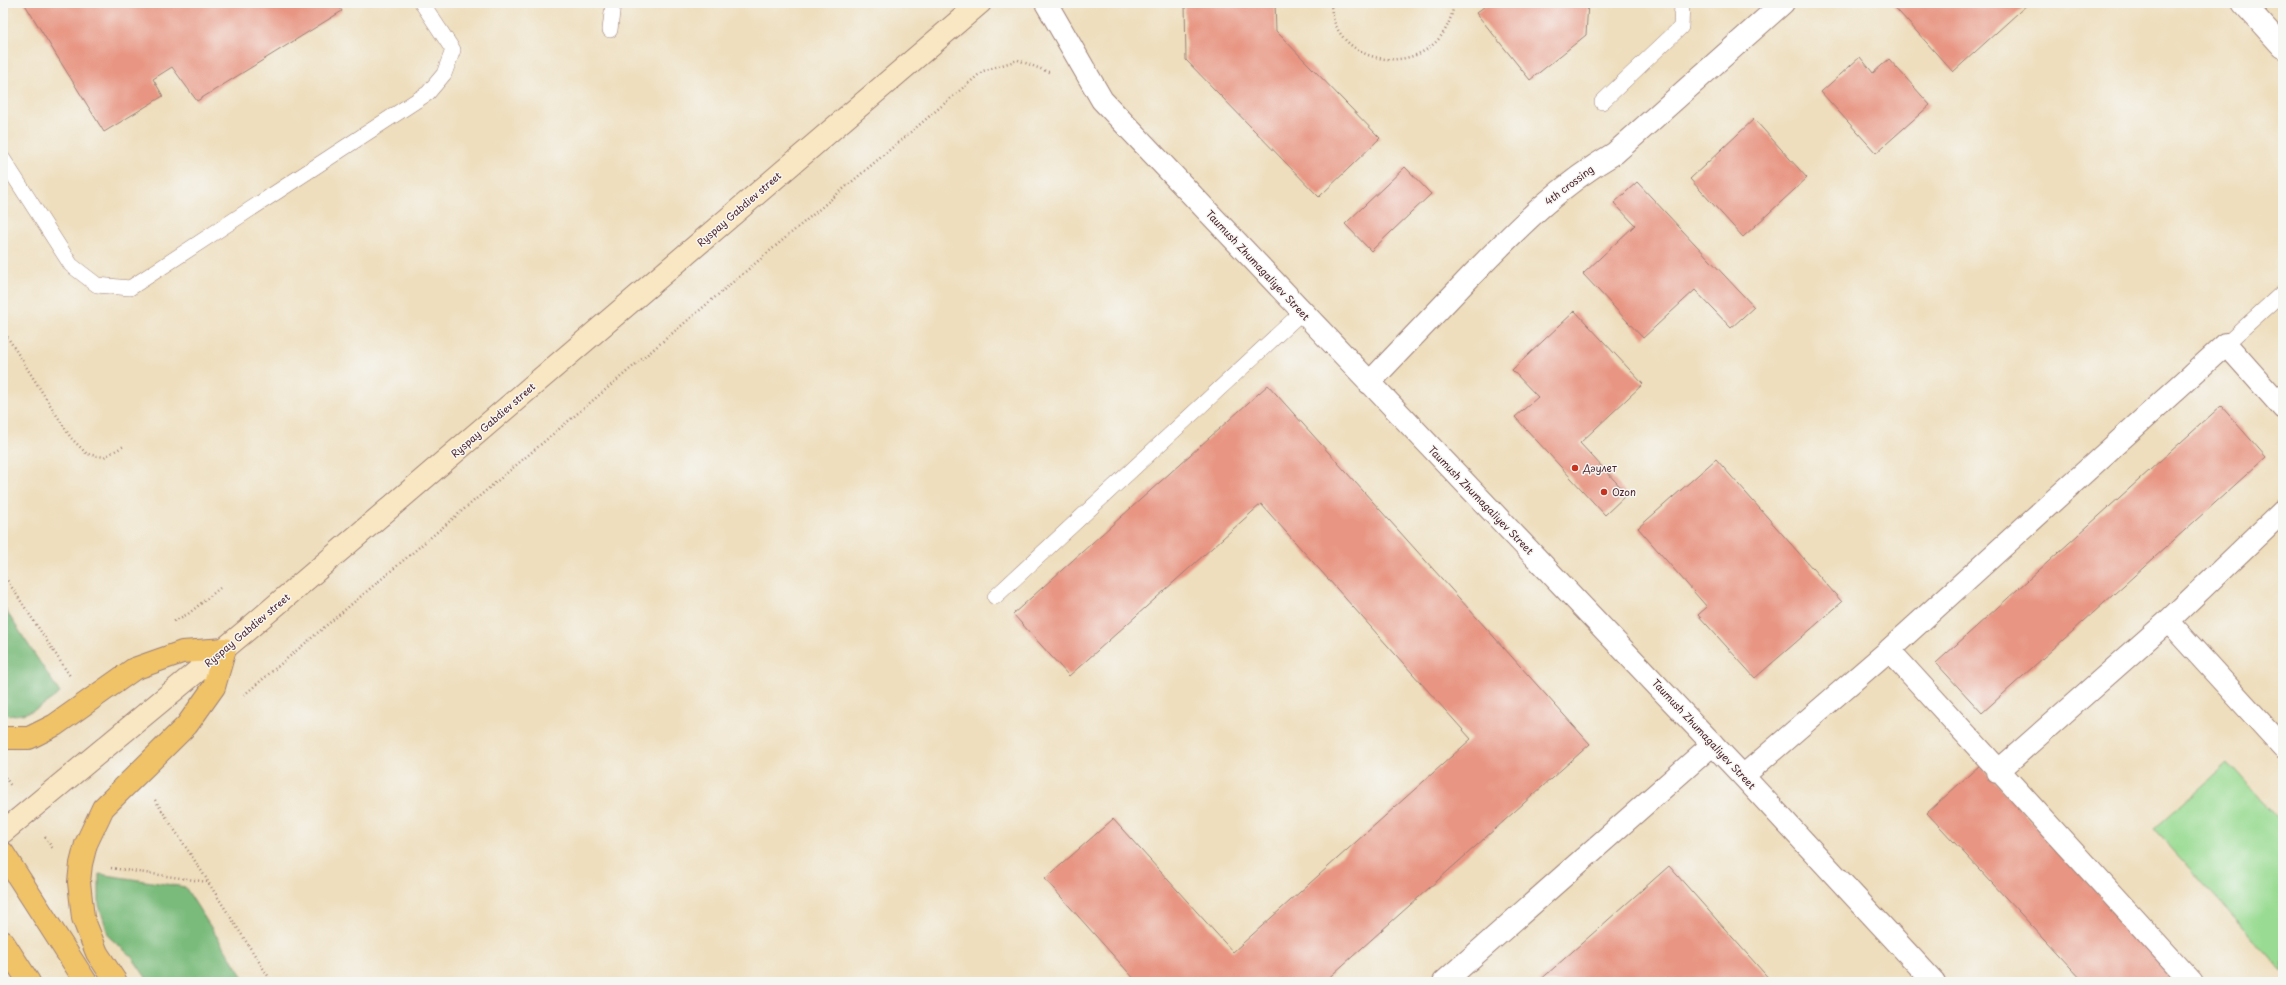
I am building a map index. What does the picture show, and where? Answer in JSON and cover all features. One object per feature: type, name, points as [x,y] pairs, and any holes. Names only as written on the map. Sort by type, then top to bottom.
[{"type":"main road","points":[[3,738],[29,738],[55,725],[134,669],[182,652],[225,649],[214,687],[187,725],[103,808],[86,844],[81,864],[79,882],[83,918],[97,953],[116,982]]},
{"type":"main road","points":[[3,853],[86,982]]},
{"type":"main road","points":[[3,942],[28,982]]},
{"type":"street","name":"Ryspay Gabdiev street","points":[[3,832],[225,649],[980,3]]},
{"type":"street","name":"Taumush Zhumagaliyev Street","points":[[1046,3],[1102,100],[1369,383],[1744,776],[1934,982]]},
{"type":"street","name":"4th crossing","points":[[1369,383],[1551,196],[1584,171],[1615,153],[1783,3]]},
{"type":"street","points":[[2243,3],[2283,47]]},
{"type":"street","points":[[1744,776],[1889,650],[2226,344],[2283,408]]},
{"type":"street","points":[[1997,772],[2168,620],[2283,511]]},
{"type":"street","points":[[2168,620],[2283,747]]},
{"type":"street","points":[[1889,650],[1997,772],[2192,982]]},
{"type":"street","points":[[1444,982],[1713,744]]},
{"type":"lane","points":[[3,159],[71,265],[97,285],[130,288],[428,93],[444,74],[453,50],[422,3]]},
{"type":"lane","points":[[610,30],[613,3]]},
{"type":"lane","points":[[1602,102],[1681,27],[1682,3]]},
{"type":"lane","points":[[2226,344],[2283,292]]},
{"type":"lane","points":[[995,597],[1302,312]]},
{"type":"path","points":[[1331,3],[1338,29],[1350,44],[1368,55],[1388,60],[1409,58],[1428,49],[1443,35],[1452,17],[1454,3]]},
{"type":"path","points":[[240,699],[983,71],[1018,60],[1054,74]]},
{"type":"path","points":[[3,330],[72,438],[87,454],[104,457],[124,446]]},
{"type":"path","points":[[3,574],[72,680]]},
{"type":"path","points":[[3,774],[62,862],[208,882]]},
{"type":"path","points":[[152,796],[272,982]]},
{"type":"green space","points":[[3,606],[60,693],[40,707],[27,713],[12,715],[3,714]]},
{"type":"green space","points":[[2228,763],[2283,825],[2283,972],[2154,829]]},
{"type":"green space","points":[[99,874],[185,887],[246,982],[149,982],[132,957],[109,937],[99,905]]},
{"type":"building","points":[[24,3],[133,3],[135,7],[142,3],[337,3],[342,11],[197,101],[172,67],[153,79],[163,96],[104,132]]},
{"type":"building","points":[[1185,3],[1275,3],[1276,31],[1380,138],[1319,197],[1186,60]]},
{"type":"building","points":[[1489,3],[1588,3],[1586,35],[1530,80],[1476,13]]},
{"type":"building","points":[[1891,3],[2029,3],[1953,72]]},
{"type":"building","points":[[1860,57],[1873,73],[1889,59],[1930,105],[1876,153],[1821,92]]},
{"type":"building","points":[[1754,119],[1807,178],[1743,237],[1690,179]]},
{"type":"building","points":[[1405,167],[1431,194],[1371,251],[1345,224]]},
{"type":"building","points":[[1637,182],[1754,307],[1731,328],[1695,290],[1643,338],[1583,274],[1635,225],[1614,203]]},
{"type":"building","points":[[1575,311],[1643,384],[1580,443],[1627,494],[1605,515],[1515,417],[1538,397],[1512,370]]},
{"type":"building","points":[[1268,385],[1590,744],[1324,982],[1137,982],[1045,879],[1113,819],[1233,952],[1471,739],[1261,504],[1069,676],[1013,614]]},
{"type":"building","points":[[2221,406],[2266,457],[1982,713],[1936,663]]},
{"type":"building","points":[[1716,459],[1842,602],[1755,678],[1698,615],[1707,607],[1638,528]]},
{"type":"building","points":[[1980,765],[2181,982],[2084,982],[1927,813]]},
{"type":"building","points":[[1669,866],[1772,982],[1670,982],[1667,978],[1662,982],[1538,982]]},
{"type":"place","name":"Дәулет","points":[[1575,468]]},
{"type":"place","name":"Ozon","points":[[1604,492]]}]
